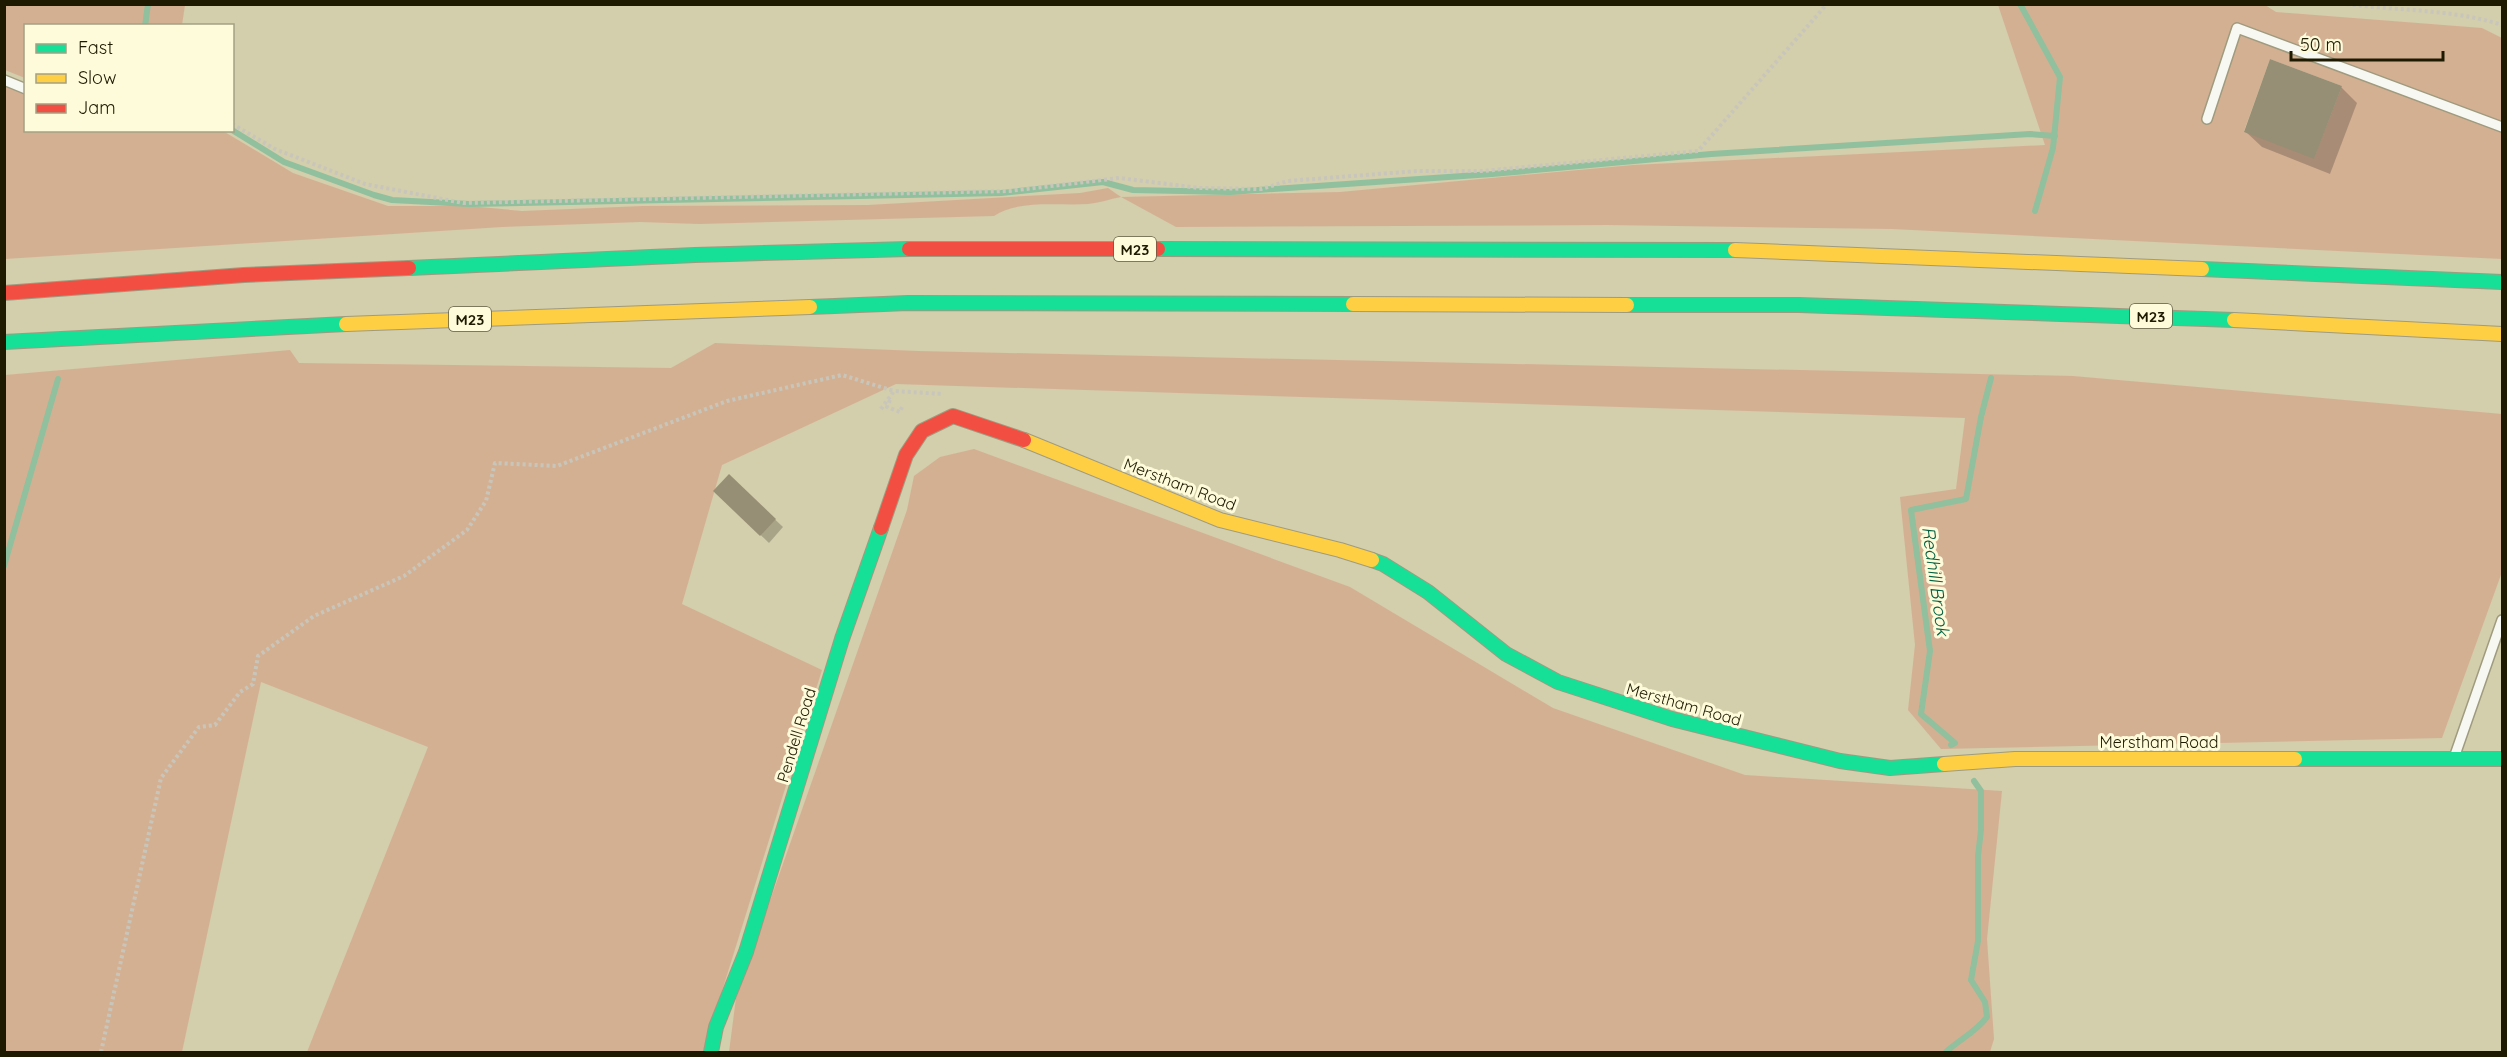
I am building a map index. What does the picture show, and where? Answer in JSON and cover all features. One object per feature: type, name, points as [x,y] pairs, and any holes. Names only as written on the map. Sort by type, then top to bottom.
[{"type":"main road","name":"M23","points":[[4,293],[244,275],[695,255],[914,249],[1758,250],[2502,282]]},
{"type":"main road","name":"M23","points":[[4,342],[246,328],[908,303],[1799,305],[2134,315],[2502,334]]},
{"type":"main road","name":"Merstham Road","points":[[922,430],[953,416],[1003,431],[1220,520],[1340,550],[1383,564],[1428,592],[1506,654],[1558,682],[1672,719],[1840,761],[1890,768],[2015,759],[2454,757],[2502,759]]},
{"type":"main road","name":"Pendell Road","points":[[711,1053],[716,1027],[746,952],[779,849],[842,639],[906,455],[922,430]]},
{"type":"lane","points":[[2207,119],[2237,28],[2502,127]]},
{"type":"lane","points":[[4,80],[24,88]]},
{"type":"lane","points":[[2454,757],[2502,625]]},
{"type":"path","points":[[234,125],[275,149],[365,184],[463,203],[1009,191],[1119,178],[1199,188],[1261,189],[1288,181],[1417,171],[1483,171],[1698,151],[1827,4]]},
{"type":"path","points":[[2347,4],[2437,12],[2502,25]]},
{"type":"path","points":[[101,1053],[161,778],[198,727],[215,725],[240,692],[253,684],[258,656],[314,616],[404,576],[467,530],[486,501],[495,464],[557,466],[726,401],[842,375],[893,392],[951,394]]},
{"type":"path","points":[[893,392],[887,407],[900,412],[902,407]]},
{"type":"path","points":[[881,409],[893,392]]},
{"type":"shaded area","points":[[5,4],[185,5],[182,24],[24,24],[24,78],[5,70]]},
{"type":"shaded area","points":[[1998,5],[2265,5],[2276,12],[2482,28],[2502,38],[2502,259],[1892,229],[1607,225],[1176,227],[1121,197],[1340,192],[1633,165],[2045,145]],"holes":[[[2270,59],[2342,86],[2314,158],[2244,131]]]},
{"type":"shaded area","points":[[4,78],[24,84],[24,132],[225,132],[293,173],[388,206],[469,206],[522,211],[643,206],[868,205],[1080,193],[1108,188],[1121,197],[1088,204],[1027,205],[1015,207],[994,216],[699,224],[640,222],[502,227],[5,259]]},
{"type":"shaded area","points":[[715,343],[918,351],[2073,376],[2502,414],[2502,572],[2442,738],[1941,749],[1908,710],[1915,645],[1900,497],[1956,489],[1965,418],[896,384],[722,465],[682,604],[822,670],[703,1052],[307,1052],[428,747],[261,682],[182,1052],[5,1052],[5,375],[290,350],[299,363],[671,368]]},
{"type":"shaded area","points":[[974,449],[1350,587],[1553,708],[1745,775],[2002,791],[1987,939],[1994,1039],[1990,1052],[729,1052],[736,998],[907,510],[914,476],[940,457]]},
{"type":"building","points":[[2270,59],[2342,86],[2314,159],[2244,132]]},
{"type":"building","points":[[729,474],[776,519],[760,536],[713,491]]},
{"type":"waterway","points":[[145,24],[148,4]]},
{"type":"waterway","name":"Redhill Brook","points":[[2020,4],[2060,77],[2053,148],[2035,211]]},
{"type":"waterway","points":[[234,131],[284,162],[374,195],[392,200],[469,204],[1001,193],[1103,182],[1133,190],[1230,192],[1492,174],[1711,154],[2030,134],[2055,136]]},
{"type":"waterway","name":"Redhill Brook","points":[[1951,745],[1955,743],[1921,714],[1930,651],[1911,510],[1966,499],[1981,417],[1991,378]]},
{"type":"waterway","points":[[4,566],[58,379]]},
{"type":"waterway","name":"Redhill Brook","points":[[1946,1052],[1987,1017],[1985,1002],[1971,980],[1978,941],[1978,856],[1981,830],[1981,791],[1974,781]]},
{"type":"traffic: fast","points":[[409,268],[695,255],[909,249]]},
{"type":"traffic: fast","points":[[1158,249],[1735,250]]},
{"type":"traffic: fast","points":[[2202,269],[2502,282]]},
{"type":"traffic: fast","points":[[810,307],[908,303],[1353,304]]},
{"type":"traffic: fast","points":[[1627,305],[1799,305],[2234,320]]},
{"type":"traffic: fast","points":[[4,342],[346,324]]},
{"type":"traffic: fast","points":[[711,1052],[716,1027],[746,952],[842,639],[881,528]]},
{"type":"traffic: fast","points":[[1372,560],[1383,564],[1428,592],[1506,654],[1558,682],[1672,719],[1840,761],[1890,768],[1944,764]]},
{"type":"traffic: fast","points":[[2295,759],[2502,759]]},
{"type":"traffic: slow","points":[[1735,250],[2202,269]]},
{"type":"traffic: slow","points":[[1353,304],[1627,305]]},
{"type":"traffic: slow","points":[[346,324],[810,307]]},
{"type":"traffic: slow","points":[[2234,320],[2502,334]]},
{"type":"traffic: slow","points":[[1024,440],[1220,520],[1372,560]]},
{"type":"traffic: slow","points":[[1944,764],[2015,759],[2295,759]]},
{"type":"traffic: jam","points":[[909,249],[1158,249]]},
{"type":"traffic: jam","points":[[4,293],[244,275],[409,268]]},
{"type":"traffic: jam","points":[[881,528],[906,455],[922,431],[953,416],[1024,440]]}]
